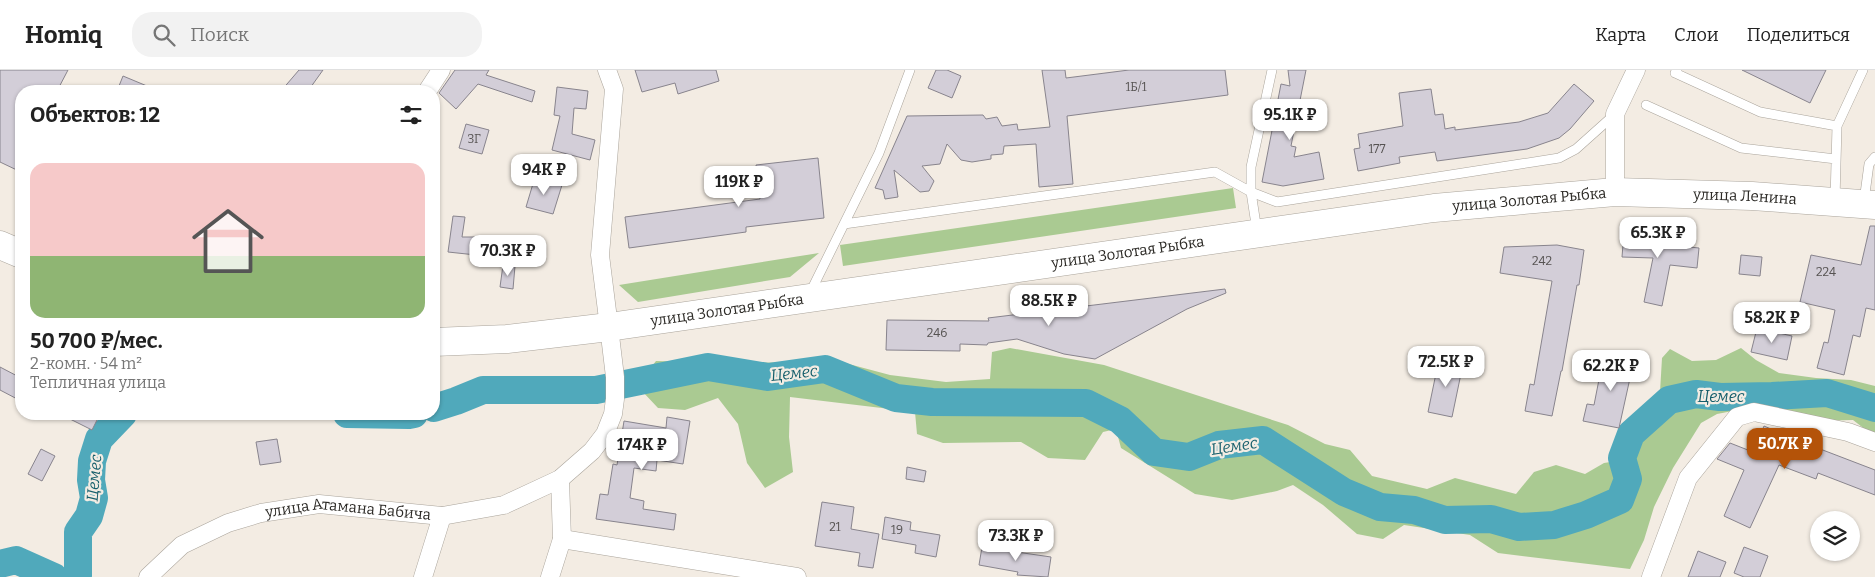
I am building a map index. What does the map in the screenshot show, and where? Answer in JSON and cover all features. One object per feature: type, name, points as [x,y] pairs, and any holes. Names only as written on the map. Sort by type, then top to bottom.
[{"type":"highway","name":"улица Золотая Рыбка","points":[[440,342],[507,339],[609,326],[1434,208],[1615,192]]},
{"type":"highway","name":"улица Ленина","points":[[1615,192],[1743,196],[1869,205]]},
{"type":"highway","points":[[0,245],[15,251]]},
{"type":"street","points":[[431,85],[441,70]]},
{"type":"street","name":"улица Атамана Бабича","points":[[148,577],[182,545],[228,523],[261,514],[319,504],[442,516],[504,505],[560,479],[592,451],[605,434],[613,414],[615,399],[615,377],[600,255],[614,90],[607,70]]},
{"type":"street","points":[[1615,192],[1615,114],[1636,70]]},
{"type":"street","points":[[1651,577],[1688,478],[1737,417],[1754,412],[1848,432],[1875,442]]},
{"type":"street","points":[[550,577],[562,539],[560,479]]},
{"type":"street","points":[[423,577],[442,516]]},
{"type":"street","points":[[562,539],[789,576]]},
{"type":"lane","points":[[807,298],[878,153],[910,70]]},
{"type":"lane","points":[[1257,233],[1251,192],[1252,166],[1272,70]]},
{"type":"lane","points":[[1677,70],[1675,73],[1760,112],[1838,126]]},
{"type":"lane","points":[[1835,202],[1838,126],[1863,70]]},
{"type":"lane","points":[[1646,105],[1742,148],[1836,159]]},
{"type":"lane","points":[[844,224],[1215,172],[1251,192],[1276,202],[1559,158],[1576,149],[1615,114]]},
{"type":"lane","points":[[1869,205],[1869,164],[1875,157]]},
{"type":"green space","points":[[1233,188],[1236,208],[843,266],[840,245]]},
{"type":"green space","points":[[819,253],[790,277],[638,302],[619,285]]},
{"type":"green space","points":[[1010,348],[1104,365],[1288,425],[1325,444],[1350,450],[1372,476],[1427,489],[1455,478],[1516,494],[1534,472],[1556,465],[1585,474],[1604,463],[1630,459],[1638,440],[1637,417],[1649,407],[1660,392],[1662,358],[1670,349],[1692,361],[1716,360],[1741,348],[1756,360],[1779,373],[1851,380],[1875,386],[1875,437],[1853,420],[1812,421],[1748,408],[1717,414],[1701,423],[1673,468],[1654,507],[1644,540],[1630,569],[1498,553],[1470,535],[1404,525],[1383,539],[1357,534],[1323,505],[1293,485],[1277,491],[1232,500],[1195,494],[1121,448],[1116,429],[1103,432],[1085,460],[1048,458],[1021,442],[943,443],[917,434],[915,412],[790,397],[789,437],[793,472],[765,488],[747,463],[738,424],[718,398],[685,410],[658,408],[642,391],[646,374],[656,361],[845,363],[890,375],[946,382],[990,379],[992,352]]},
{"type":"building","points":[[0,70],[68,70],[60,85],[15,85],[15,169],[0,162]]},
{"type":"building","points":[[299,70],[323,70],[312,85],[286,85]]},
{"type":"building","points":[[455,70],[489,70],[486,75],[535,91],[532,102],[478,84],[456,109],[440,94]]},
{"type":"building","points":[[635,70],[716,70],[719,81],[678,94],[675,83],[642,92]]},
{"type":"building","points":[[936,70],[947,70],[961,76],[952,98],[928,88]]},
{"type":"building","points":[[1042,70],[1065,70],[1066,78],[1129,70],[1225,70],[1228,95],[1067,116],[1073,184],[1039,187],[1036,144],[1004,146],[1003,154],[991,155],[991,159],[972,162],[961,160],[947,144],[940,164],[922,166],[934,181],[929,191],[920,192],[894,170],[898,197],[885,199],[883,190],[875,188],[907,116],[983,115],[986,119],[997,117],[1002,126],[1017,124],[1018,130],[1050,127]]},
{"type":"building","points":[[1288,70],[1306,70],[1291,146],[1296,147],[1294,157],[1319,152],[1324,179],[1283,186],[1262,182],[1281,84],[1290,86]]},
{"type":"building","points":[[1742,70],[1826,70],[1810,103]]},
{"type":"building","points":[[123,76],[145,85],[119,85]]},
{"type":"building","points":[[1574,84],[1594,101],[1570,129],[1559,138],[1527,149],[1437,161],[1435,152],[1399,157],[1400,163],[1358,171],[1354,149],[1360,148],[1358,134],[1403,126],[1399,93],[1431,89],[1435,115],[1443,114],[1445,129],[1455,127],[1455,130],[1519,122],[1548,113]]},
{"type":"building","points":[[557,87],[588,91],[586,109],[574,108],[572,134],[595,140],[590,160],[552,150],[560,116],[554,115]]},
{"type":"building","points":[[466,124],[489,130],[482,154],[459,148]]},
{"type":"building","points":[[818,158],[824,218],[746,227],[746,232],[629,248],[625,217],[760,199],[756,165]]},
{"type":"building","points":[[535,177],[562,185],[553,214],[526,207]]},
{"type":"building","points":[[453,216],[465,217],[462,237],[496,237],[495,259],[476,259],[476,255],[448,252]]},
{"type":"building","points":[[1870,226],[1875,226],[1875,310],[1866,308],[1860,337],[1853,335],[1844,375],[1817,368],[1824,342],[1828,343],[1835,310],[1800,302],[1811,255],[1861,265]]},
{"type":"building","points":[[1624,232],[1672,234],[1671,245],[1699,248],[1697,268],[1670,265],[1662,306],[1644,302],[1653,258],[1622,257]]},
{"type":"building","points":[[1557,245],[1584,250],[1579,285],[1577,285],[1552,416],[1525,411],[1530,384],[1534,385],[1552,281],[1500,273],[1504,247]]},
{"type":"building","points":[[1741,255],[1762,257],[1760,276],[1739,274]]},
{"type":"building","points":[[503,265],[515,266],[513,289],[500,287]]},
{"type":"building","points":[[1225,289],[1226,293],[1187,309],[1095,359],[1064,354],[1017,339],[988,343],[987,345],[960,344],[960,351],[886,350],[887,320],[989,321],[988,318]]},
{"type":"building","points":[[1757,328],[1792,336],[1787,360],[1751,352]]},
{"type":"building","points":[[1604,354],[1634,360],[1619,428],[1583,421],[1587,404],[1594,405]]},
{"type":"building","points":[[1439,359],[1463,364],[1452,417],[1428,412]]},
{"type":"building","points":[[0,367],[15,375],[15,398],[0,390]]},
{"type":"building","points":[[667,417],[690,421],[683,464],[657,460],[656,471],[634,468],[630,498],[644,501],[643,509],[676,514],[674,530],[596,519],[600,494],[608,495],[613,464],[617,465],[624,421],[666,428]]},
{"type":"building","points":[[72,420],[97,420],[92,430]]},
{"type":"building","points":[[1764,426],[1875,470],[1875,495],[1818,473],[1816,479],[1779,465],[1750,528],[1724,516],[1744,470],[1717,459],[1730,443],[1753,452]]},
{"type":"building","points":[[277,439],[281,462],[260,465],[256,442]]},
{"type":"building","points":[[41,449],[55,456],[42,481],[28,474]]},
{"type":"building","points":[[907,467],[926,471],[924,482],[906,479]]},
{"type":"building","points":[[822,502],[854,507],[851,529],[879,534],[873,568],[858,566],[860,553],[815,546]]},
{"type":"building","points":[[885,517],[911,522],[910,530],[940,535],[936,557],[915,553],[916,545],[882,539]]},
{"type":"building","points":[[982,547],[1051,557],[1048,577],[1017,575],[1018,572],[979,565]]},
{"type":"building","points":[[1744,547],[1768,556],[1760,577],[1744,577],[1734,573]]},
{"type":"building","points":[[1698,551],[1726,562],[1720,577],[1688,577]]},
{"type":"waterway","name":"Цемес","points":[[440,406],[483,390],[596,390],[708,367],[768,377],[825,369],[896,398],[932,402],[1086,403],[1120,420],[1154,452],[1189,457],[1219,445],[1263,440],[1344,492],[1380,507],[1414,510],[1445,520],[1491,519],[1519,527],[1554,525],[1586,515],[1620,500],[1628,479],[1622,458],[1631,434],[1669,400],[1696,394],[1720,397],[1827,393],[1875,408]]},
{"type":"waterway","name":"Цемес","points":[[75,577],[78,575],[78,532],[89,516],[94,498],[91,480],[92,461],[99,439],[117,420]]},
{"type":"waterway","name":"Цемес","points":[[0,564],[16,560],[54,577]]}]
